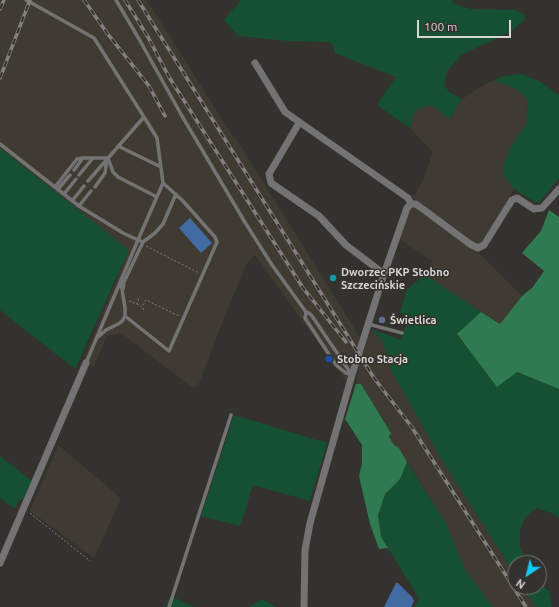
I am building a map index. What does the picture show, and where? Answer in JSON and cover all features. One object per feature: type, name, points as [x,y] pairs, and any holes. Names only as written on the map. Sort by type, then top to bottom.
[{"type":"street","points":[[254,63],[285,112],[408,198],[411,204]]},
{"type":"street","points":[[299,123],[269,174],[271,184],[319,216],[346,245],[384,274]]},
{"type":"street","points":[[411,204],[416,204],[470,244],[478,248],[484,245],[512,200],[517,198],[534,209],[542,208],[559,189]]},
{"type":"street","points":[[304,607],[306,538],[368,324],[404,215],[407,208],[411,204]]},
{"type":"street","points":[[0,563],[86,363]]},
{"type":"lane","points":[[26,0],[94,38],[157,138],[163,183],[86,363]]},
{"type":"lane","points":[[116,0],[246,224],[272,265],[306,312],[312,316],[352,375]]},
{"type":"lane","points":[[88,181],[144,117]]},
{"type":"lane","points":[[0,144],[79,206],[123,233],[143,242]]},
{"type":"lane","points":[[118,146],[161,167]]},
{"type":"lane","points":[[74,170],[83,158]]},
{"type":"lane","points":[[79,175],[93,158]]},
{"type":"lane","points":[[56,188],[76,159],[108,158]]},
{"type":"lane","points":[[94,187],[105,173],[108,158]]},
{"type":"lane","points":[[108,158],[113,172],[118,177],[157,197]]},
{"type":"lane","points":[[56,188],[70,175]]},
{"type":"lane","points":[[64,194],[76,179]]},
{"type":"lane","points":[[120,282],[125,316],[169,351],[217,242],[215,237],[176,194],[163,183]]},
{"type":"lane","points":[[72,201],[84,186]]},
{"type":"lane","points":[[79,206],[91,191]]},
{"type":"lane","points":[[122,296],[124,282],[143,242],[155,233],[163,224],[176,194]]},
{"type":"lane","points":[[306,312],[304,318],[336,364],[342,370],[352,375]]},
{"type":"lane","points":[[96,339],[102,333],[120,323],[125,316]]},
{"type":"lane","points":[[368,324],[402,333]]},
{"type":"lane","points":[[169,607],[231,415]]},
{"type":"path","points":[[143,242],[146,246],[203,275]]},
{"type":"path","points":[[137,304],[139,298]]},
{"type":"path","points":[[128,300],[142,307],[144,311]]},
{"type":"path","points":[[142,307],[146,300],[184,318]]},
{"type":"path","points":[[23,509],[29,512],[90,561]]},
{"type":"shaded area","points":[[0,0],[147,0],[233,137],[235,137],[361,339],[348,384],[255,255],[247,263],[198,386],[192,387],[121,333],[107,336],[94,366],[83,362],[129,250],[0,148]]},
{"type":"shaded area","points":[[494,80],[516,89],[528,100],[526,125],[510,148],[504,176],[514,189],[481,244],[475,244],[413,198],[424,178],[433,152],[410,128],[415,110],[432,105],[450,118],[462,99],[483,85]]},
{"type":"shaded area","points":[[416,207],[482,256],[522,296],[500,324],[425,275],[432,261],[398,238],[410,210]]},
{"type":"shaded area","points":[[371,329],[382,340],[393,374],[439,455],[507,562],[507,595],[528,595],[536,607],[493,607],[464,568],[447,525],[399,448],[394,445],[388,437],[391,432],[361,384],[356,384],[358,369]]},
{"type":"shaded area","points":[[58,445],[121,498],[94,558],[30,511]]},
{"type":"green space","points":[[241,0],[451,0],[454,4],[471,9],[515,10],[524,14],[525,20],[510,32],[461,55],[447,71],[444,84],[449,92],[462,99],[449,119],[432,105],[415,110],[410,128],[377,105],[396,77],[335,53],[333,45],[329,42],[289,41],[238,36],[224,20]]},
{"type":"green space","points":[[521,74],[539,81],[559,95],[559,178],[538,204],[514,189],[504,176],[504,165],[510,148],[526,125],[528,100],[516,89],[494,80],[504,76]]},
{"type":"green space","points":[[0,148],[129,250],[75,369],[0,310]]},
{"type":"green space","points":[[549,210],[559,217],[559,389],[517,372],[497,387],[457,334],[481,312],[500,324],[522,296],[532,288],[544,271],[522,253],[541,231]]},
{"type":"green space","points":[[425,275],[481,312],[457,335],[497,386],[516,372],[559,389],[559,518],[554,514],[537,508],[526,516],[520,530],[520,546],[524,555],[507,555],[507,562],[439,455],[393,374],[382,340],[371,329],[401,340],[409,316],[400,313],[407,289]]},
{"type":"green space","points":[[356,384],[361,384],[391,433],[389,437],[394,445],[399,448],[407,462],[400,479],[385,494],[378,515],[381,537],[388,548],[379,549],[370,524],[359,476],[362,464],[362,445],[345,419]]},
{"type":"green space","points":[[234,415],[327,443],[310,501],[253,485],[240,526],[201,516]]},
{"type":"green space","points":[[0,456],[32,481],[24,499],[19,500],[15,509],[0,498]]},
{"type":"green space","points":[[407,462],[447,525],[464,568],[493,607],[415,607],[419,598],[381,537],[378,515],[385,494],[400,479]]},
{"type":"green space","points":[[547,590],[549,592],[552,607],[536,607],[528,595],[547,595]]},
{"type":"green space","points":[[175,598],[194,607],[166,607],[169,599]]},
{"type":"green space","points":[[262,599],[276,607],[249,607]]},
{"type":"water","points":[[190,218],[212,243],[201,253],[179,228]]},
{"type":"water","points":[[396,583],[398,583],[412,597],[414,601],[411,607],[384,607]]},
{"type":"railway","points":[[0,9],[4,0]]},
{"type":"railway","points":[[0,78],[30,0]]},
{"type":"railway","points":[[84,0],[107,33],[149,86],[165,116]]},
{"type":"railway","points":[[125,0],[148,37],[169,77],[303,288],[346,342]]},
{"type":"railway","points":[[138,0],[374,378],[411,426],[526,607]]},
{"type":"place","name":"Dworzec PKP Stobno Szczecińskie","points":[[333,278]]},
{"type":"place","name":"Świetlica","points":[[382,320]]},
{"type":"place","name":"Stobno Stacja","points":[[329,359]]}]
